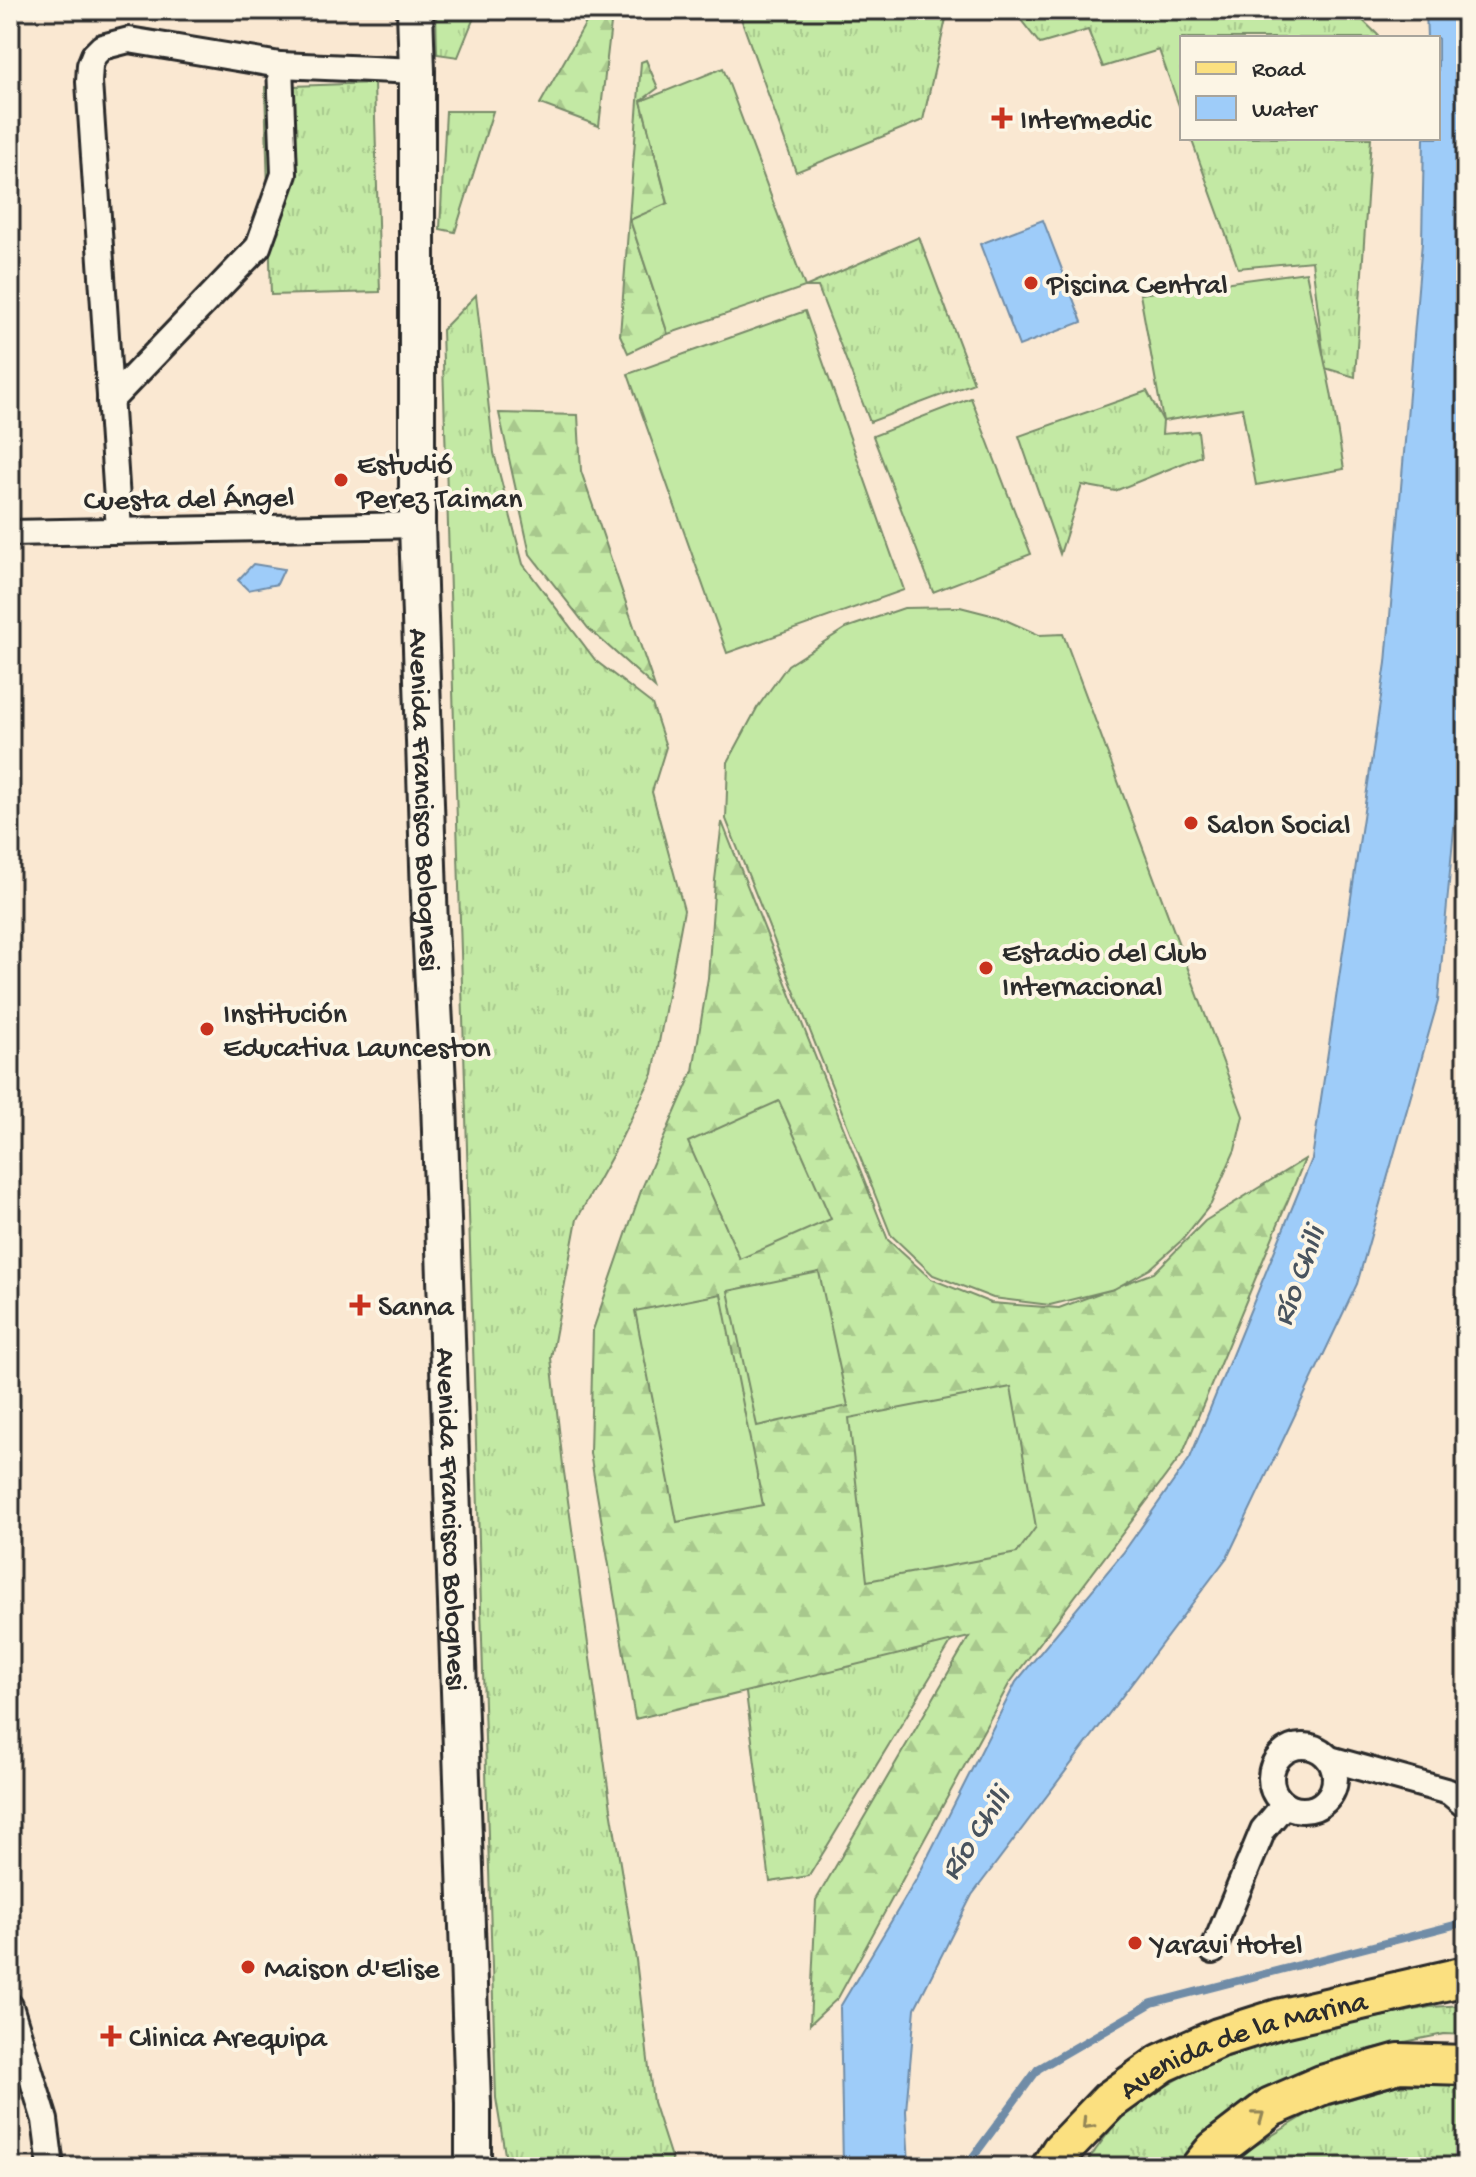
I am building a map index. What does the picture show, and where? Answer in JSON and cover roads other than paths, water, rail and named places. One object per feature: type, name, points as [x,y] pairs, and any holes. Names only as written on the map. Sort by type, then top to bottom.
[{"type":"main road","name":"Avenida de la Marina","points":[[1051,2167],[1061,2151],[1109,2101],[1162,2063],[1218,2038],[1278,2019],[1466,1976]]},
{"type":"main road","name":"Avenida de la Marina","points":[[1201,2167],[1215,2150],[1271,2107],[1322,2085],[1399,2063],[1466,2065]]},
{"type":"street","name":"Avenida Francisco Bolognesi","points":[[415,10],[417,525],[473,2167]]},
{"type":"street","points":[[119,530],[89,82],[94,55],[102,47],[129,40],[280,65],[417,71]]},
{"type":"street","points":[[110,401],[258,247],[284,174],[280,65]]},
{"type":"street","name":"Cuesta del Ángel","points":[[10,533],[417,525]]},
{"type":"street","points":[[1301,1746],[1323,1751],[1330,1759],[1335,1769],[1335,1789],[1323,1805],[1304,1811],[1284,1805],[1276,1797],[1271,1775],[1280,1755],[1301,1746]]},
{"type":"street","points":[[1330,1759],[1449,1792],[1466,1806]]},
{"type":"street","points":[[1213,1951],[1263,1830],[1284,1805]]},
{"type":"street","points":[[10,2006],[45,2120],[51,2167]]},
{"type":"street","name":"Avenida Francisco Bolognesi","points":[[473,2115],[486,2167]]},
{"type":"water","name":"Río Chili","points":[[1426,10],[1466,10],[1466,699],[1438,1001],[1357,1284],[1228,1556],[972,1895],[915,2008],[906,2111],[909,2167],[843,2167],[840,2007],[917,1878],[1016,1682],[1123,1553],[1190,1458],[1312,1159],[1386,663],[1422,242],[1424,140],[1440,140],[1440,36],[1427,36]]},
{"type":"water","name":"Piscina Central","points":[[1043,220],[1082,322],[1019,346],[980,244]]},
{"type":"water","points":[[253,564],[284,569],[277,584],[248,590],[238,580]]},
{"type":"waterway","points":[[961,2167],[970,2161],[1038,2069],[1152,2003],[1466,1922]]},
{"type":"place","name":"Intermedic","points":[[1002,118]]},
{"type":"place","name":"Piscina Central","points":[[1031,283]]},
{"type":"place","name":"Estudió Perez Taiman","points":[[341,480]]},
{"type":"place","name":"Salon Social","points":[[1191,823]]},
{"type":"place","name":"Estadio del Club Internacional","points":[[986,968]]},
{"type":"place","name":"Institución Educativa Launceston","points":[[207,1029]]},
{"type":"place","name":"Sanna","points":[[360,1305]]},
{"type":"place","name":"Yaravi Hotel","points":[[1135,1943]]},
{"type":"place","name":"Maison d'Elise","points":[[248,1967]]},
{"type":"place","name":"Clinica Arequipa","points":[[111,2036]]}]
